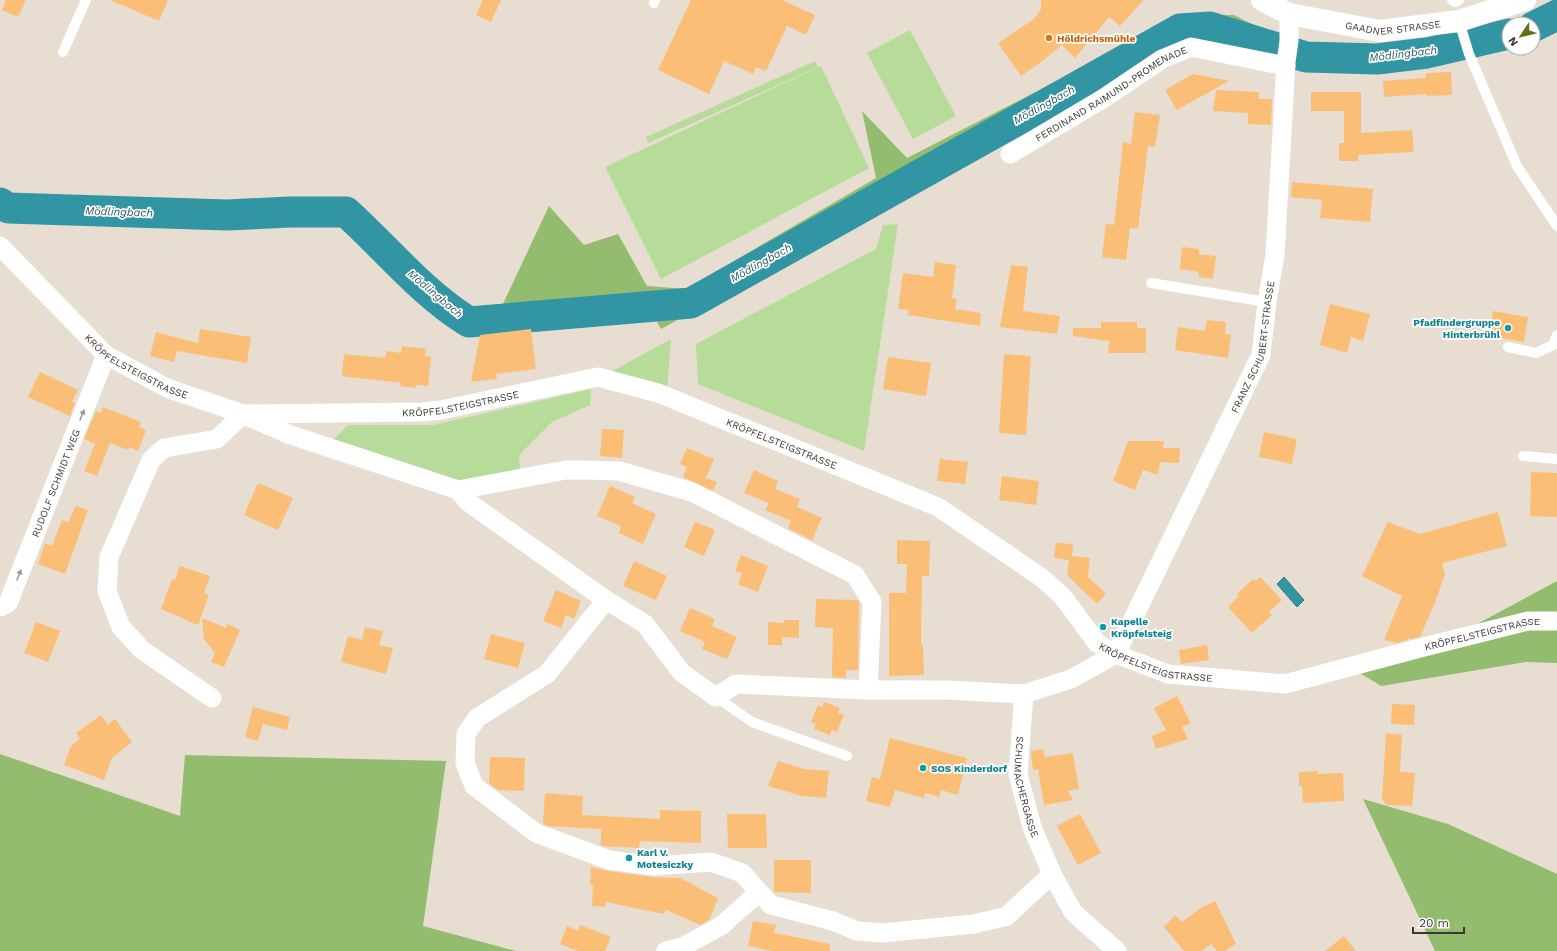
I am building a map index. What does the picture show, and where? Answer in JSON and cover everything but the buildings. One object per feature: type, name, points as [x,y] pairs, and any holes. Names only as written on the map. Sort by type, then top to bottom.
[{"type":"main road","name":"GAADNER STRASSE","points":[[1262,0],[1289,14],[1380,31],[1460,20],[1517,1]]},
{"type":"street","name":"FRANZ SCHUBERT-STRASSE","points":[[1116,654],[1261,355],[1267,302],[1275,255],[1286,64],[1289,41],[1289,14]]},
{"type":"street","name":"FERDINAND RAIMUND-PROMENADE","points":[[1010,154],[1104,98],[1162,59],[1191,47],[1286,64]]},
{"type":"street","name":"KRÖPFELSTEIGSTRASSE","points":[[0,246],[106,354],[167,388],[243,414],[423,412],[441,410],[598,377],[658,393],[938,507],[1042,578],[1063,597],[1097,643],[1116,654],[1168,674],[1285,684],[1528,621],[1557,621]]},
{"type":"street","name":"RUDOLF SCHMIDT WEG","points":[[0,607],[8,603],[106,354]]},
{"type":"street","points":[[212,698],[142,650],[121,627],[107,591],[109,557],[151,460],[164,448],[217,439],[243,414],[288,434],[458,490],[566,470],[580,470],[619,471],[692,492],[855,575],[872,602],[868,690]]},
{"type":"street","points":[[458,490],[468,502],[606,600],[645,624],[682,673],[716,698],[736,684],[868,690],[947,690],[1024,694],[1071,679],[1116,654]]},
{"type":"street","points":[[606,600],[547,674],[477,718],[466,734],[465,763],[474,786],[536,833],[609,860],[653,866],[711,862],[742,873],[771,905],[833,921],[857,932],[882,933],[974,924],[1007,916],[1052,874]]},
{"type":"street","name":"SCHUMACHERGASSE","points":[[1024,694],[1018,774],[1032,827],[1052,874],[1073,912],[1117,951]]},
{"type":"street","points":[[666,951],[682,947],[721,926],[759,892]]},
{"type":"lane","points":[[63,52],[86,0]]},
{"type":"lane","points":[[1452,0],[1460,20],[1469,54],[1517,166],[1557,226]]},
{"type":"lane","points":[[1151,282],[1267,302]]},
{"type":"lane","points":[[1508,347],[1536,353],[1552,345],[1557,335]]},
{"type":"lane","points":[[1523,456],[1557,459]]},
{"type":"lane","points":[[716,698],[752,722],[847,756]]},
{"type":"green space","points":[[1234,15],[1275,36],[1275,54],[1232,41],[1177,39],[1156,58],[661,329],[643,298],[501,308],[549,206],[584,245],[618,234],[647,286],[686,289],[876,178],[862,111],[907,158],[1125,46],[1176,16]]},
{"type":"green space","points":[[910,30],[956,116],[913,139],[867,53]]},
{"type":"green space","points":[[815,61],[818,67],[648,143],[646,137]]},
{"type":"green space","points":[[821,66],[869,168],[661,279],[605,167]]},
{"type":"green space","points":[[898,224],[864,451],[698,384],[696,344],[876,249],[883,225]]},
{"type":"green space","points":[[671,339],[667,390],[609,373]]},
{"type":"green space","points":[[591,389],[590,405],[552,422],[519,455],[520,470],[467,482],[427,474],[331,442],[348,425],[433,425]]},
{"type":"green space","points":[[1557,581],[1557,663],[1526,662],[1381,686],[1355,670],[1423,653]]},
{"type":"green space","points":[[0,754],[180,816],[185,755],[446,761],[423,926],[516,951],[0,951]]},
{"type":"green space","points":[[1363,799],[1448,824],[1557,874],[1557,951],[1435,951]]},
{"type":"water","points":[[1284,577],[1304,600],[1297,607],[1277,584]]},
{"type":"waterway","name":"Mödlingbach","points":[[1541,23],[1557,15]]},
{"type":"waterway","name":"Mödlingbach","points":[[0,203],[8,208],[227,215],[290,212],[346,212],[420,284],[436,298],[469,322],[691,303],[1180,29],[1210,27],[1306,57],[1377,59],[1427,53],[1501,36]]},
{"type":"place","name":"Höldrichsmühle","points":[[1049,38]]},
{"type":"place","name":"Pfadfindergruppe Hinterbrühl","points":[[1508,328]]},
{"type":"place","name":"Kapelle Kröpfelsteig","points":[[1103,627]]},
{"type":"place","name":"SOS Kinderdorf","points":[[923,768]]},
{"type":"place","name":"Karl V. Motesiczky","points":[[629,858]]}]
